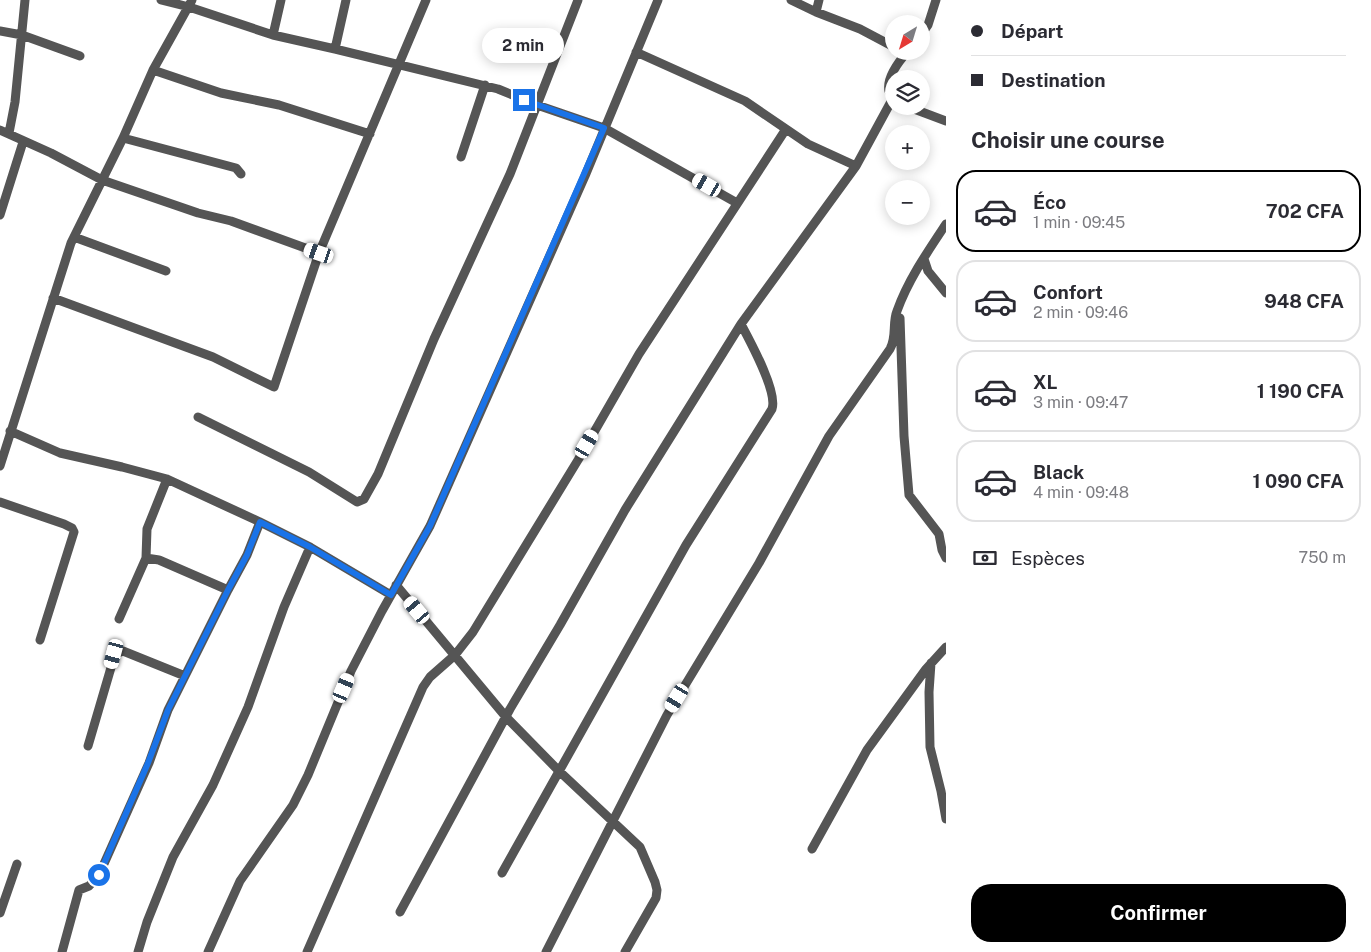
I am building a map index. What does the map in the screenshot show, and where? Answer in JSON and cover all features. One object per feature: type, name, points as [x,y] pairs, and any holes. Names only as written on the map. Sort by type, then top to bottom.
[{"type":"street","points":[[25,0],[15,102],[4,132],[51,153],[102,180],[198,213],[231,221],[319,253]]},
{"type":"street","points":[[161,0],[190,3],[273,35],[484,86],[604,128],[737,203]]},
{"type":"street","points":[[273,35],[281,0]]},
{"type":"street","points":[[335,49],[346,0]]},
{"type":"street","points":[[53,298],[213,357],[274,387],[319,253],[426,0]]},
{"type":"street","points":[[198,418],[309,472],[357,502],[364,499],[378,474],[434,339],[510,174],[578,0]]},
{"type":"street","points":[[208,952],[240,881],[293,805],[308,776],[351,671],[396,585],[430,526],[658,0]]},
{"type":"street","points":[[792,0],[816,12],[860,29],[885,42]]},
{"type":"street","points":[[816,12],[819,0]]},
{"type":"street","points":[[930,20],[936,0]]},
{"type":"street","points":[[0,466],[74,237],[123,138],[153,70],[190,3]]},
{"type":"street","points":[[0,31],[22,35],[80,56]]},
{"type":"street","points":[[636,52],[745,102],[808,144],[856,166]]},
{"type":"street","points":[[895,70],[899,62]]},
{"type":"street","points":[[153,70],[221,93],[279,105],[370,134]]},
{"type":"street","points":[[461,157],[484,86]]},
{"type":"street","points":[[400,912],[506,717],[625,510],[741,324],[856,166],[885,114]]},
{"type":"street","points":[[930,115],[946,121]]},
{"type":"street","points":[[307,952],[423,687],[430,677],[455,655],[497,596],[639,354],[786,129]]},
{"type":"street","points":[[123,138],[236,168],[241,174]]},
{"type":"street","points":[[0,215],[23,142]]},
{"type":"street","points":[[546,952],[667,715],[759,562],[830,436],[890,349],[894,340],[895,318],[899,306],[924,259],[946,224]]},
{"type":"street","points":[[74,237],[166,271]]},
{"type":"street","points":[[924,259],[928,271],[946,293]]},
{"type":"street","points":[[899,306],[904,436],[910,495],[940,534],[942,550],[946,558]]},
{"type":"street","points":[[502,873],[686,545],[772,409],[774,398],[759,360],[741,324]]},
{"type":"street","points":[[10,431],[60,453],[167,479],[310,547],[391,595]]},
{"type":"street","points":[[119,619],[146,558],[147,529],[167,479]]},
{"type":"street","points":[[0,502],[64,524],[72,528],[74,532],[40,640]]},
{"type":"street","points":[[62,952],[79,890],[89,886],[99,875],[148,763],[168,710],[247,555],[260,522]]},
{"type":"street","points":[[138,952],[147,922],[173,857],[213,785],[248,707],[284,607],[310,547]]},
{"type":"street","points":[[146,558],[159,560],[228,590]]},
{"type":"street","points":[[396,585],[506,717],[559,771],[640,847],[656,882],[656,898],[625,952]]},
{"type":"street","points":[[812,849],[867,750],[931,663],[946,647]]},
{"type":"street","points":[[88,746],[114,654],[123,652],[185,676]]},
{"type":"street","points":[[931,663],[929,692],[930,747],[946,819]]},
{"type":"street","points":[[0,913],[17,864]]},
{"type":"route","points":[[99,875],[148,763],[168,710],[247,555],[260,522],[310,547],[391,595],[430,526],[585,176],[604,128],[524,100]]}]
